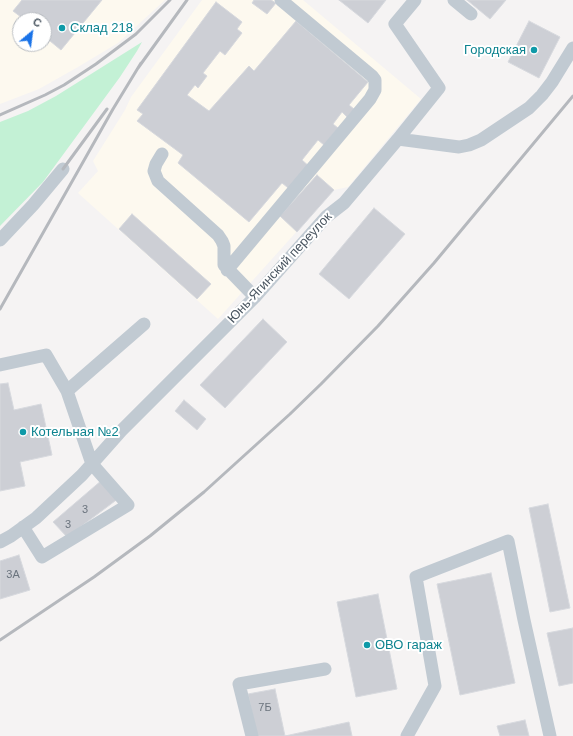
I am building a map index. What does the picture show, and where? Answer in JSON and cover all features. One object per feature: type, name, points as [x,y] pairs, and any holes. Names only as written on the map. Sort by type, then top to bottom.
[{"type":"street","points":[[227,270],[370,99],[375,90],[375,80],[372,76],[281,0]]},
{"type":"street","name":"Юнь-Ягинский переулок","points":[[0,542],[22,528],[50,505],[256,297],[326,218],[352,194],[439,88],[395,24],[415,0]]},
{"type":"street","points":[[454,0],[471,14]]},
{"type":"street","points":[[398,139],[459,147],[470,145],[481,140],[529,108],[552,82],[573,48]]},
{"type":"street","points":[[162,154],[154,171],[158,181],[218,235],[224,246],[223,262],[227,270],[256,297]]},
{"type":"street","points":[[0,240],[63,169]]},
{"type":"street","points":[[67,391],[144,324]]},
{"type":"street","points":[[0,365],[46,355],[67,391],[92,464],[128,505],[42,556],[22,528]]},
{"type":"street","points":[[407,736],[435,686],[416,577],[508,541],[550,736]]},
{"type":"street","points":[[252,736],[239,684],[325,669]]},
{"type":"shaded area","points":[[0,0],[165,0],[118,43],[39,89],[0,104]]},
{"type":"shaded area","points":[[202,0],[303,0],[421,99],[348,187],[334,190],[218,319],[78,193],[98,171],[93,161],[125,110],[131,97]]},
{"type":"green space","points":[[142,42],[120,77],[43,182],[0,226],[0,122],[28,111],[56,96]]},
{"type":"building","name":"Склад 218","points":[[22,0],[102,0],[61,50],[52,43],[52,12],[13,11]]},
{"type":"building","points":[[254,0],[271,0],[276,3],[267,14],[252,3]]},
{"type":"building","points":[[339,0],[386,0],[368,23]]},
{"type":"building","points":[[467,0],[506,0],[490,19]]},
{"type":"building","points":[[216,2],[242,22],[237,29],[242,33],[225,55],[220,51],[203,73],[207,76],[198,88],[195,85],[187,95],[209,111],[249,66],[254,71],[296,21],[368,82],[349,105],[354,109],[347,117],[342,112],[333,124],[338,128],[324,145],[318,140],[302,160],[311,168],[292,191],[282,183],[249,222],[178,163],[183,155],[137,121],[143,114],[137,110]]},
{"type":"building","name":"Городская","points":[[529,21],[560,37],[539,78],[508,62]]},
{"type":"building","points":[[317,175],[334,190],[297,232],[280,216]]},
{"type":"building","points":[[374,208],[405,234],[349,299],[319,274]]},
{"type":"building","points":[[132,214],[211,284],[197,299],[119,229]]},
{"type":"building","points":[[263,319],[287,342],[225,408],[200,385]]},
{"type":"building","name":"Котельная №2","points":[[8,383],[14,410],[41,404],[52,455],[20,462],[25,486],[0,491],[0,384]]},
{"type":"building","points":[[184,400],[206,419],[197,430],[175,411]]},
{"type":"building","points":[[102,480],[119,498],[67,537],[53,522]]},
{"type":"building","points":[[548,504],[570,608],[550,612],[529,508]]},
{"type":"building","points":[[19,555],[30,590],[0,599],[0,561]]},
{"type":"building","points":[[491,573],[515,683],[460,695],[437,584]]},
{"type":"building","name":"ОВО гараж","points":[[378,594],[397,689],[356,697],[337,602]]},
{"type":"building","points":[[573,628],[573,683],[559,686],[547,633]]},
{"type":"building","points":[[275,689],[285,736],[257,736],[248,694]]},
{"type":"building","points":[[525,720],[529,736],[500,736],[497,726]]},
{"type":"building","points":[[349,722],[352,736],[285,736]]},
{"type":"railway","points":[[0,115],[64,85],[96,64],[136,34],[170,0]]},
{"type":"railway","points":[[138,68],[187,0]]},
{"type":"railway","points":[[0,309],[113,109],[141,63]]},
{"type":"railway","points":[[0,640],[94,577],[150,536],[204,492],[290,414],[378,326],[434,263],[573,96]]},
{"type":"railway","points":[[63,169],[107,109]]},
{"type":"place","name":"Склад 218","points":[[62,28]]},
{"type":"place","name":"Городская","points":[[534,50]]},
{"type":"place","name":"Котельная №2","points":[[23,432]]},
{"type":"place","name":"ОВО гараж","points":[[367,645]]}]
